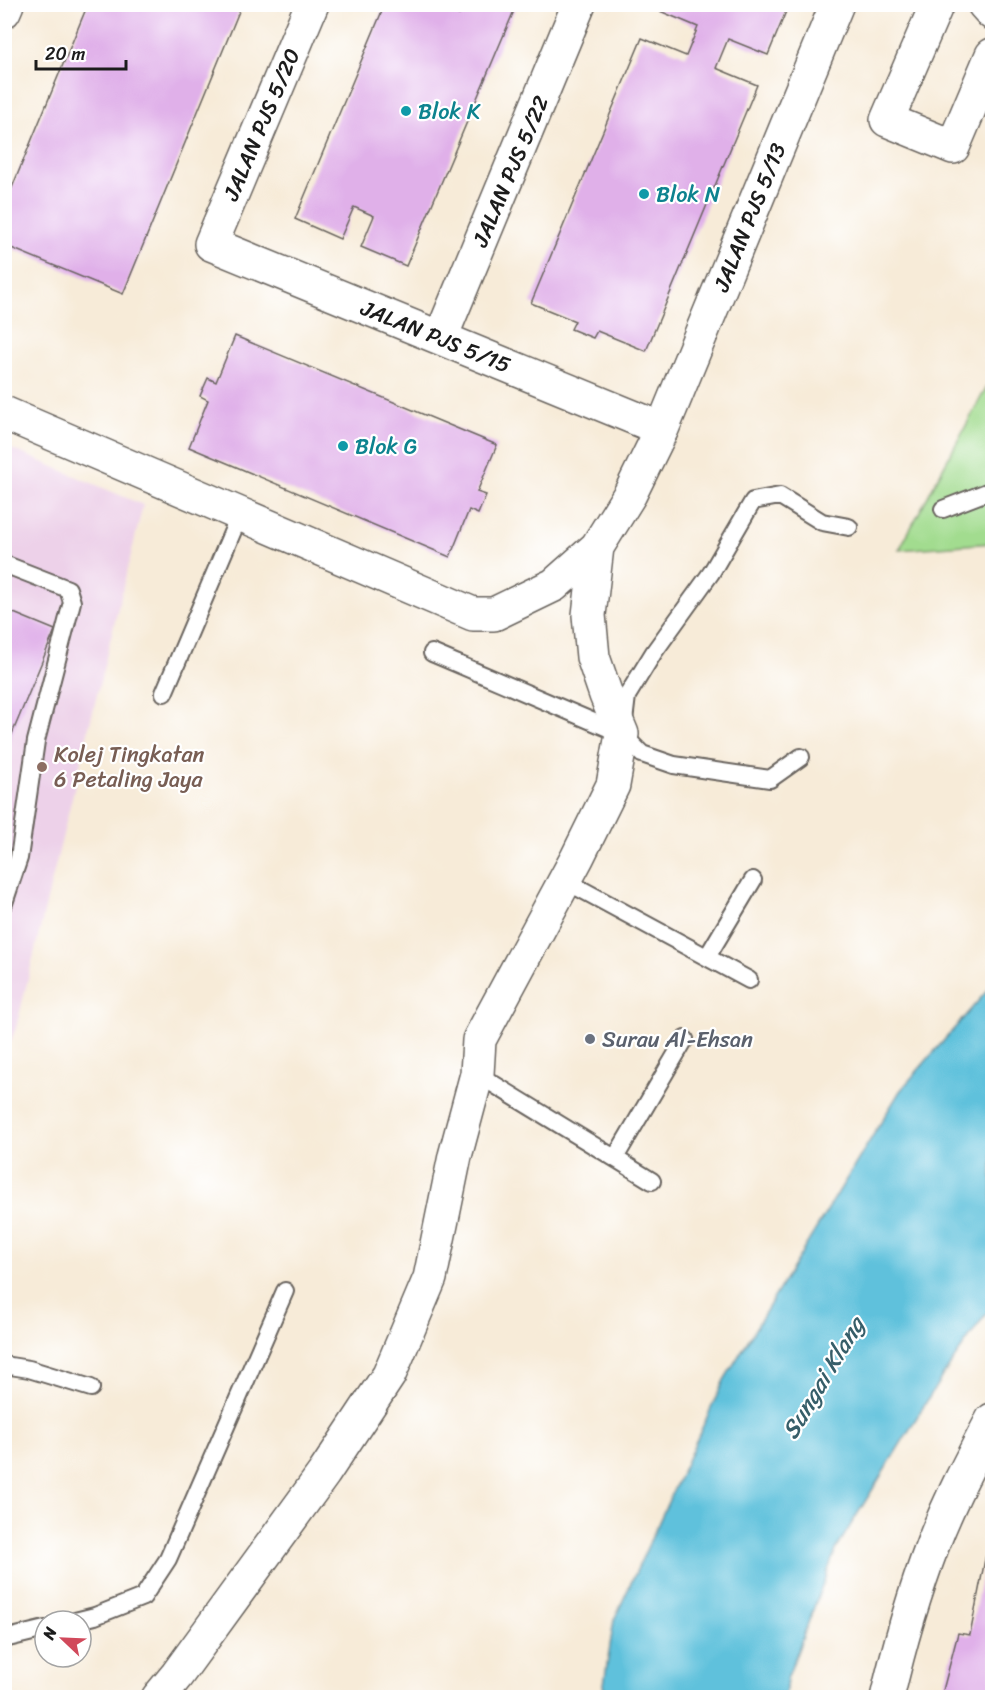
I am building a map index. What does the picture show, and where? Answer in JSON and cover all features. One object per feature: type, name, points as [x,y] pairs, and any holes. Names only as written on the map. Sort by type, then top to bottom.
[{"type":"street","points":[[4,11],[7,4]]},
{"type":"street","name":"JALAN PJS 5/20","points":[[211,244],[312,4]]},
{"type":"street","name":"JALAN PJS 5/22","points":[[441,337],[579,4]]},
{"type":"street","name":"JALAN PJS 5/13","points":[[597,547],[630,494],[662,429],[837,4]]},
{"type":"street","points":[[936,4],[887,120],[953,147],[993,55]]},
{"type":"street","points":[[984,4],[993,13]]},
{"type":"street","name":"JALAN PJS 5/15","points":[[211,244],[662,429]]},
{"type":"street","points":[[4,413],[473,615],[494,614],[554,585],[597,547]]},
{"type":"street","points":[[158,1698],[324,1473],[389,1375],[430,1278],[455,1156],[477,1074],[479,1040],[613,785],[622,734],[592,657],[589,615],[597,547]]},
{"type":"street","points":[[887,1698],[895,1664],[933,1544],[982,1460],[993,1420]]},
{"type":"lane","points":[[943,509],[993,490]]},
{"type":"lane","points":[[622,734],[627,696],[654,652],[711,573],[753,501],[780,496],[822,522],[849,527]]},
{"type":"lane","points":[[164,693],[240,514]]},
{"type":"lane","points":[[4,564],[68,589],[72,602],[36,741],[19,858],[4,903]]},
{"type":"lane","points":[[432,653],[622,734],[642,754],[674,765],[770,779],[801,758]]},
{"type":"lane","points":[[564,880],[749,980]]},
{"type":"lane","points":[[707,957],[753,880]]},
{"type":"lane","points":[[615,1158],[685,1039]]},
{"type":"lane","points":[[477,1074],[652,1181]]},
{"type":"lane","points":[[93,1616],[143,1597],[168,1560],[285,1291]]},
{"type":"lane","points":[[4,1365],[29,1369],[91,1388]]},
{"type":"lane","points":[[4,1639],[33,1632]]},
{"type":"shaded area","name":"Kolej Tingkatan 6 Petaling Jaya","points":[[5,446],[143,505],[16,1028],[5,1056]]},
{"type":"green space","points":[[992,377],[992,543],[899,550]]},
{"type":"water","name":"Sungai Klang","points":[[992,985],[992,1305],[941,1378],[836,1549],[787,1679],[785,1697],[602,1697],[614,1620],[724,1380],[900,1091]]},
{"type":"building","points":[[88,4],[242,4],[123,294],[4,245],[4,207]]},
{"type":"building","name":"Blok K","points":[[385,4],[439,4],[459,15],[464,4],[516,6],[406,266],[361,247],[374,216],[354,207],[340,239],[295,219]]},
{"type":"building","name":"Blok N","points":[[656,4],[789,4],[768,55],[728,39],[716,68],[757,85],[646,351],[597,331],[593,338],[571,329],[575,321],[531,303],[642,38],[686,56],[698,27],[655,9]]},
{"type":"building","name":"Blok G","points":[[235,336],[497,445],[477,492],[486,495],[478,514],[469,510],[450,557],[189,447],[208,400],[200,396],[208,378],[216,382]]},
{"type":"building","points":[[4,609],[55,630],[5,751],[4,751]]},
{"type":"building","points":[[991,1529],[992,1698],[941,1698],[958,1633],[970,1635]]},
{"type":"place","name":"Blok K","points":[[406,111]]},
{"type":"place","name":"Blok N","points":[[644,194]]},
{"type":"place","name":"Blok G","points":[[343,446]]},
{"type":"place","name":"Kolej Tingkatan 6 Petaling Jaya","points":[[42,767]]},
{"type":"place","name":"Surau Al-Ehsan","points":[[590,1039]]}]
